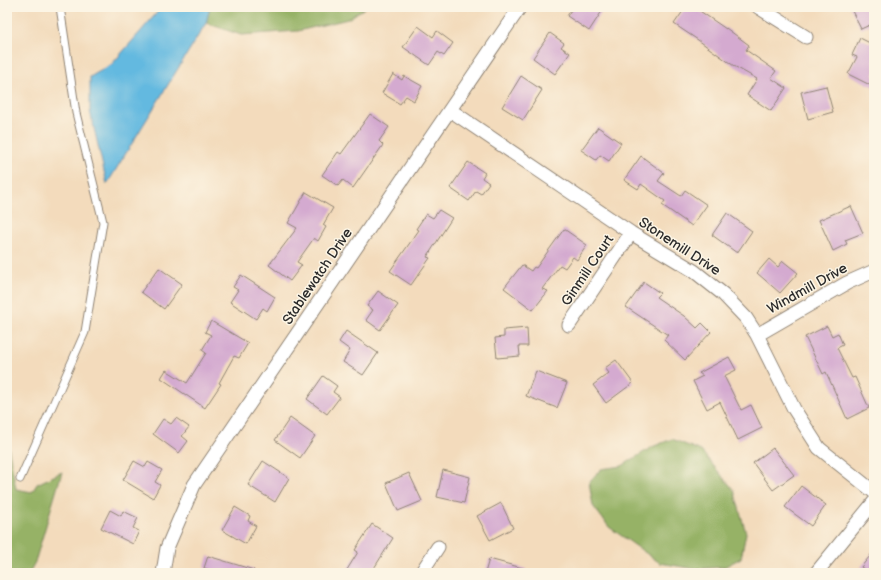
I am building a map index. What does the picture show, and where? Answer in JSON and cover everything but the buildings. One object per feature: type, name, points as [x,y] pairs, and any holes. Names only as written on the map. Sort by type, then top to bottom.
[{"type":"street","name":"Stablewatch Drive","points":[[163,573],[167,548],[194,485],[520,7]]},
{"type":"street","points":[[758,7],[806,37]]},
{"type":"street","name":"Stonemill Drive","points":[[450,110],[631,234],[694,271],[723,294],[746,318],[757,335],[794,409],[819,448],[874,492]]},
{"type":"street","name":"Ginmill Court","points":[[570,325],[631,234]]},
{"type":"street","name":"Windmill Drive","points":[[757,335],[847,283],[874,271]]},
{"type":"street","points":[[816,573],[874,502]]},
{"type":"street","points":[[422,573],[438,547]]},
{"type":"lane","points":[[20,479],[85,332],[103,222],[76,113],[60,7]]},
{"type":"green space","points":[[210,7],[366,7],[348,19],[298,31],[241,35],[206,23]]},
{"type":"green space","points":[[7,439],[16,489],[32,492],[37,484],[62,472],[35,562],[29,573],[7,573]]},
{"type":"green space","points":[[672,439],[701,451],[734,490],[746,533],[741,558],[724,567],[695,569],[660,563],[609,527],[593,506],[589,482],[601,469],[622,466],[652,447]]},
{"type":"water","points":[[162,7],[210,7],[206,23],[107,184],[90,111],[90,77],[112,64]]}]
